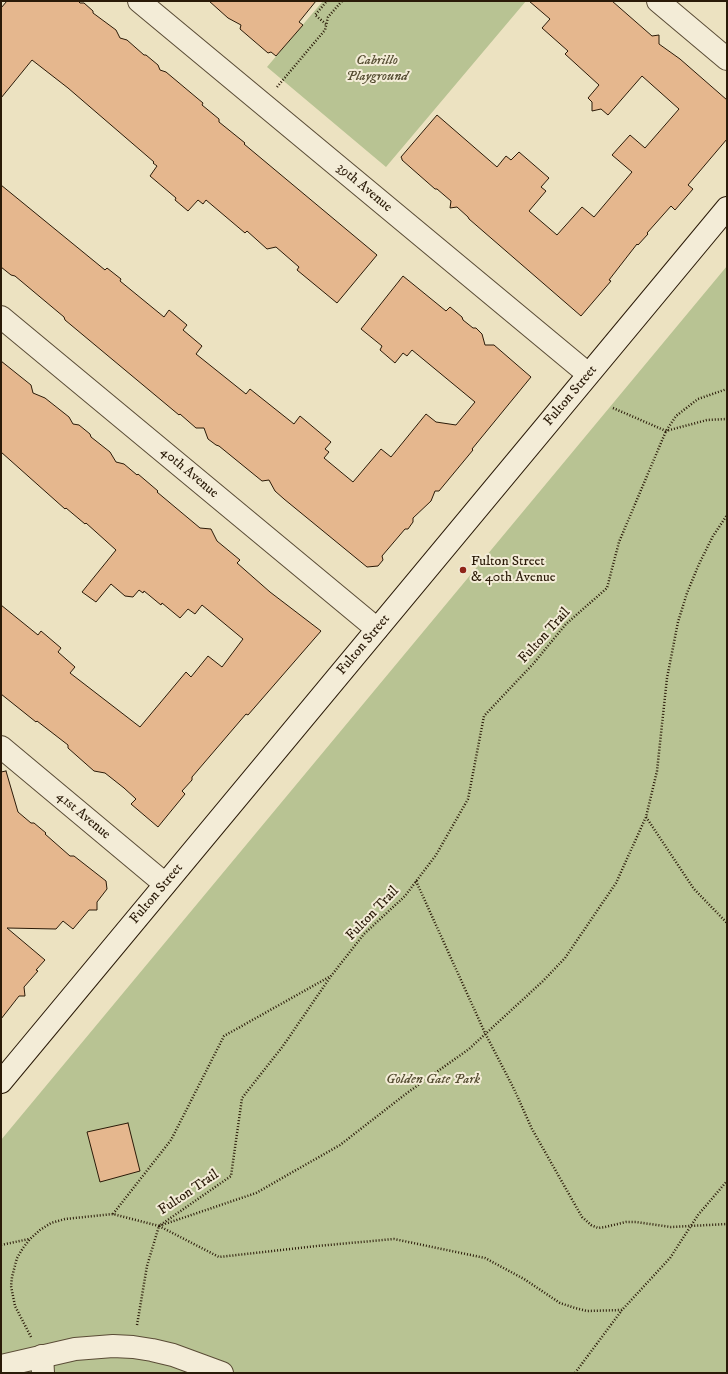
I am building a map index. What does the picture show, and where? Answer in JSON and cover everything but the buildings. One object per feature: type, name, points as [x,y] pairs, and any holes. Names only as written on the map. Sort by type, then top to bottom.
[{"type":"street","name":"39th Avenue","points":[[139,1],[588,374]]},
{"type":"street","points":[[658,1],[727,59]]},
{"type":"street","name":"Fulton Street","points":[[1,1082],[727,208]]},
{"type":"street","name":"40th Avenue","points":[[1,317],[377,629]]},
{"type":"street","name":"41st Avenue","points":[[1,747],[165,884]]},
{"type":"street","points":[[1,1366],[42,1365],[75,1350],[94,1347],[133,1347],[173,1355],[222,1373]]},
{"type":"path","points":[[326,24],[315,15],[327,1]]},
{"type":"path","points":[[262,104],[324,30],[328,17],[342,1]]},
{"type":"path","name":"Fulton Trail","points":[[42,1365],[15,1306],[12,1292],[12,1277],[17,1258],[30,1239],[51,1223],[65,1219],[113,1214],[159,1226],[231,1176],[242,1098],[283,1046],[331,976],[364,934],[405,896],[436,855],[468,799],[484,716],[533,664],[566,624],[607,588],[619,542],[666,431],[676,416],[698,399],[727,389]]},
{"type":"path","points":[[613,408],[666,431],[707,420],[727,419]]},
{"type":"path","points":[[159,1226],[256,1193],[340,1145],[413,1089],[469,1049],[543,981],[565,958],[616,883],[646,817],[657,770],[667,678],[678,622],[687,593],[699,564],[713,536],[727,515]]},
{"type":"path","points":[[646,817],[694,889],[727,923]]},
{"type":"path","points":[[416,881],[485,1033],[514,1089],[538,1142],[582,1217],[598,1228],[626,1222],[671,1227],[727,1224]]},
{"type":"path","points":[[113,1214],[172,1140],[224,1036],[331,976]]},
{"type":"path","points":[[575,1373],[622,1310],[670,1258],[706,1205],[727,1181]]},
{"type":"path","points":[[159,1226],[219,1257],[394,1239],[484,1258],[524,1279],[560,1302],[575,1308],[587,1311],[622,1310]]},
{"type":"path","points":[[133,1347],[147,1266],[159,1226]]},
{"type":"path","points":[[1,1245],[30,1239]]},
{"type":"green space","name":"Cabrillo Playground","points":[[323,1],[526,1],[386,167],[267,67]]},
{"type":"green space","name":"Golden Gate Park","points":[[727,266],[727,1373],[1,1373],[1,1140]]},
{"type":"place","name":"Fulton Street & 40th Avenue","points":[[463,570]]}]
